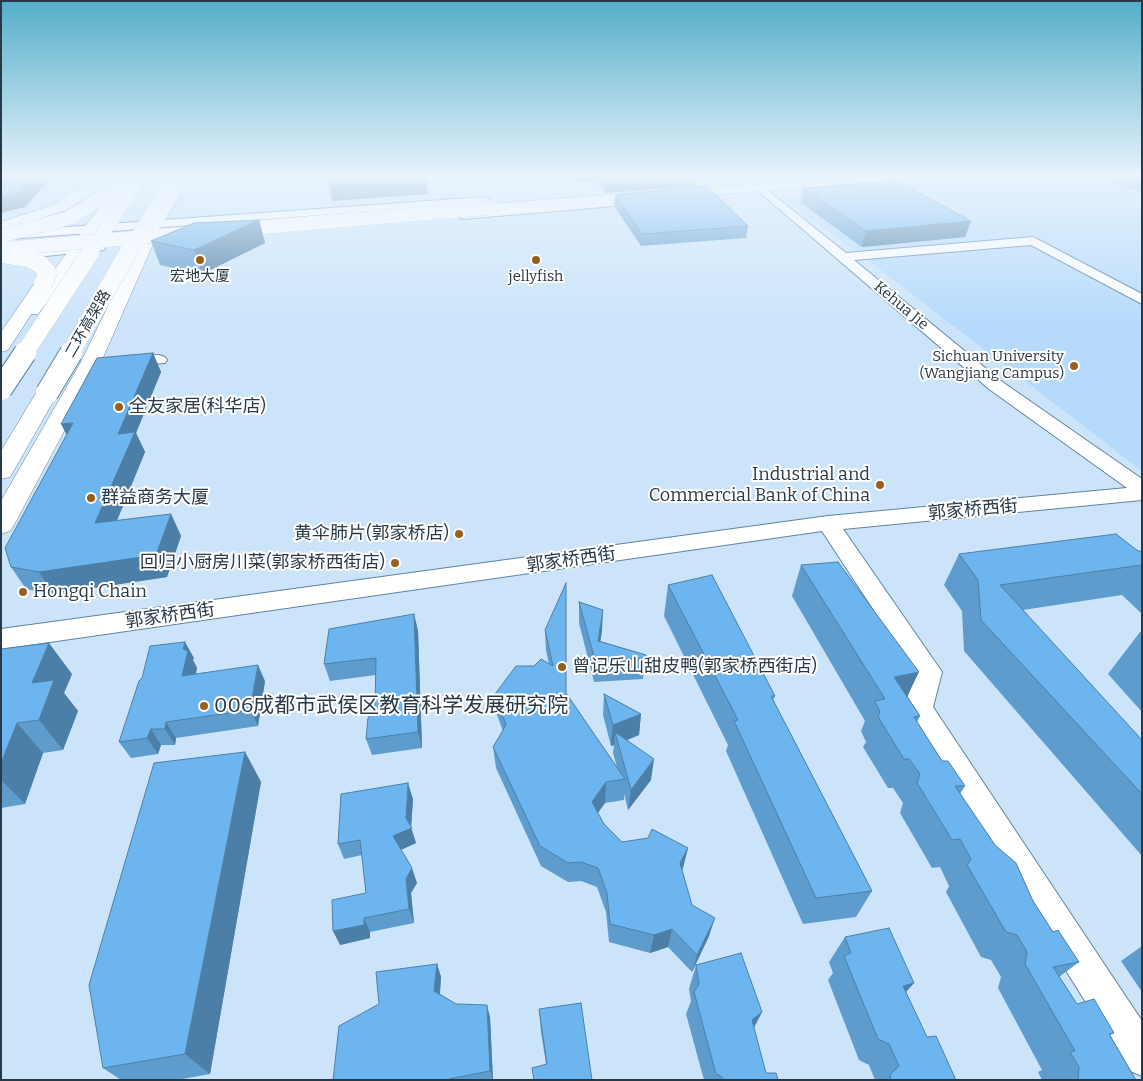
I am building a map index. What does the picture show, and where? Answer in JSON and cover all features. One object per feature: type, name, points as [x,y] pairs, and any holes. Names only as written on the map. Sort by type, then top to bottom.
[{"type":"main road","points":[[1,236],[41,225]]},
{"type":"main road","points":[[1,348],[78,250],[93,225]]},
{"type":"main road","name":"二环高架路","points":[[1,389],[108,225]]},
{"type":"main road","name":"二环高架路","points":[[1,472],[145,225]]},
{"type":"main road","points":[[47,394],[133,265],[154,225]]},
{"type":"main road","points":[[1,524],[91,362],[155,225]]},
{"type":"main road","points":[[1,244],[245,225]]},
{"type":"main road","points":[[1,250],[279,225]]},
{"type":"main road","points":[[1,255],[28,258],[40,264],[48,273],[43,284],[1,348]]},
{"type":"street","points":[[1,255],[78,250],[150,234],[244,225]]},
{"type":"street","points":[[1,236],[91,228],[150,234],[288,225]]},
{"type":"street","name":"Kehua Jie","points":[[805,225],[995,385],[1142,489]]},
{"type":"street","points":[[843,257],[1032,241],[1142,300]]},
{"type":"street","points":[[91,362],[159,360]]},
{"type":"street","name":"郭家桥西街","points":[[1,640],[828,524],[1142,494]]},
{"type":"street","points":[[828,524],[929,672],[918,709],[1142,1056]]},
{"type":"shaded area","name":"Sichuan University (Wangjiang Campus)","points":[[820,225],[1142,225],[1142,471]]},
{"type":"building","points":[[188,225],[247,225],[194,250],[151,241]]},
{"type":"building","points":[[636,225],[748,226],[642,234]]},
{"type":"building","points":[[858,225],[924,225],[866,231]]},
{"type":"building","points":[[153,353],[118,434],[135,432],[95,523],[171,514],[156,555],[39,572],[11,567],[5,548],[73,423],[61,424],[97,358]]},
{"type":"building","points":[[1116,534],[1138,551],[1142,551],[1142,565],[1000,585],[1142,740],[1142,794],[981,620],[978,580],[959,554]]},
{"type":"building","points":[[838,562],[919,672],[894,677],[920,716],[914,717],[942,761],[948,761],[965,786],[955,786],[995,845],[1016,863],[1033,901],[1053,932],[1058,930],[1079,962],[1053,967],[1077,1004],[1094,999],[1114,1033],[1109,1034],[1136,1080],[1078,1080],[1079,1067],[1070,1052],[1075,1051],[1025,964],[1027,952],[1017,935],[1006,932],[967,865],[971,859],[960,839],[952,840],[917,783],[920,774],[909,759],[904,759],[878,717],[880,712],[875,701],[885,699],[801,565]]},
{"type":"building","points":[[712,575],[775,696],[771,696],[872,891],[816,898],[734,721],[738,720],[668,585]]},
{"type":"building","points":[[566,583],[566,693],[625,779],[606,782],[592,802],[604,824],[622,842],[648,838],[652,829],[688,848],[680,863],[692,905],[715,918],[697,955],[672,929],[654,935],[610,924],[607,893],[598,868],[581,862],[568,863],[540,846],[493,747],[506,725],[495,694],[516,666],[534,666],[541,659],[553,666],[545,630]]},
{"type":"building","points":[[579,602],[603,610],[598,641],[646,655],[645,658],[595,660]]},
{"type":"building","points":[[414,614],[418,732],[366,739],[368,718],[375,706],[376,658],[324,664],[329,629]]},
{"type":"building","points":[[185,642],[183,649],[188,651],[182,676],[258,665],[250,710],[166,722],[165,729],[151,729],[147,738],[119,742],[139,681],[142,678],[150,646]]},
{"type":"building","points":[[49,643],[32,683],[54,680],[39,720],[17,723],[1,763],[1,649]]},
{"type":"building","points":[[604,694],[641,714],[613,725]]},
{"type":"building","points":[[615,732],[654,759],[631,790]]},
{"type":"building","points":[[245,752],[185,1054],[103,1068],[89,985],[154,763]]},
{"type":"building","points":[[408,783],[406,818],[412,828],[393,836],[412,868],[406,879],[409,909],[364,918],[364,925],[333,931],[332,900],[366,893],[360,840],[338,844],[341,794]]},
{"type":"building","points":[[889,928],[914,983],[903,986],[927,1037],[936,1036],[956,1080],[891,1080],[890,1075],[899,1066],[889,1044],[878,1039],[844,956],[851,953],[845,937]]},
{"type":"building","points":[[741,953],[762,1012],[752,1020],[766,1073],[776,1073],[778,1080],[723,1080],[722,1077],[716,1074],[694,992],[699,984],[696,965]]},
{"type":"building","points":[[437,964],[434,991],[456,1004],[487,1005],[490,1071],[449,1080],[333,1080],[339,1026],[379,1004],[376,972]]},
{"type":"building","points":[[581,1003],[592,1080],[534,1080],[532,1068],[547,1064],[539,1009]]},
{"type":"place","name":"宏地大厦","points":[[200,260]]},
{"type":"place","name":"jellyfish","points":[[536,260]]},
{"type":"place","name":"Sichuan University (Wangjiang Campus)","points":[[1074,366]]},
{"type":"place","name":"全友家居(科华店)","points":[[119,407]]},
{"type":"place","name":"Industrial and Commercial Bank of China","points":[[880,485]]},
{"type":"place","name":"群益商务大厦","points":[[91,498]]},
{"type":"place","name":"黄伞肺片(郭家桥店)","points":[[459,534]]},
{"type":"place","name":"回归小厨房川菜(郭家桥西街店)","points":[[395,563]]},
{"type":"place","name":"Hongqi Chain","points":[[23,592]]},
{"type":"place","name":"曾记乐山甜皮鸭(郭家桥西街店)","points":[[562,667]]},
{"type":"place","name":"006成都市武侯区教育科学发展研究院","points":[[204,706]]}]
